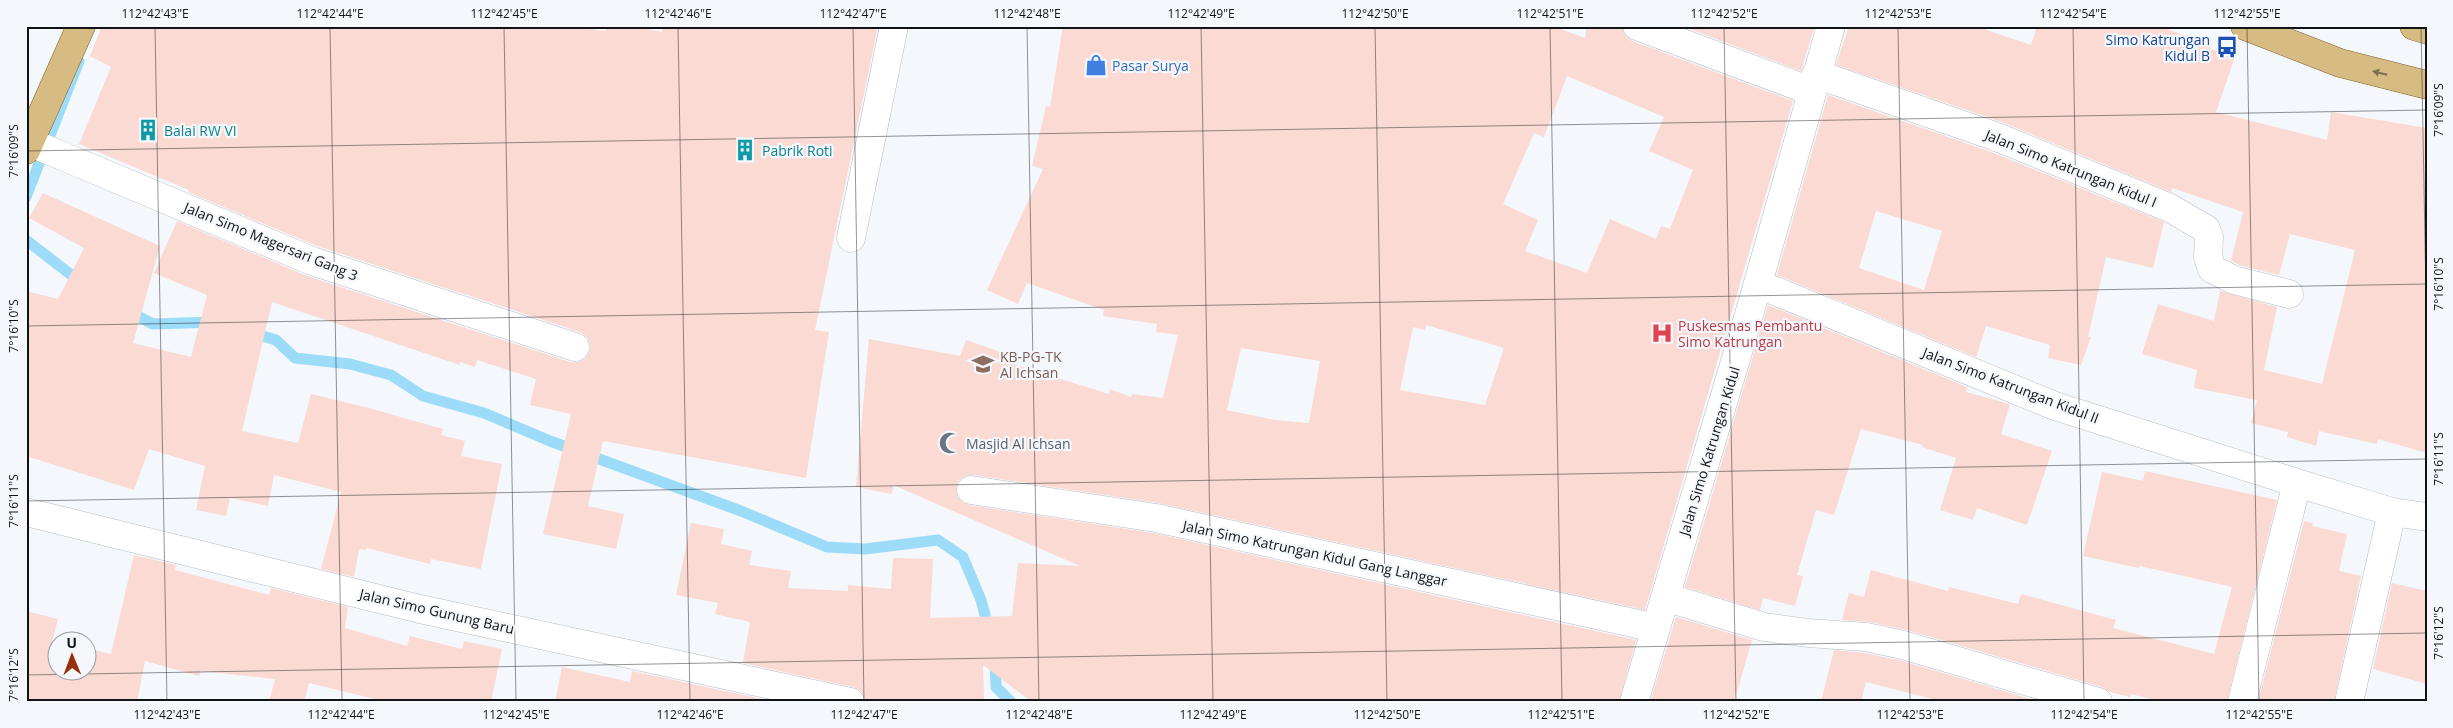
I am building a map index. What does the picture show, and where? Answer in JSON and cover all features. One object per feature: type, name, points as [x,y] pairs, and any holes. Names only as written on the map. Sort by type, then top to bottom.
[{"type":"main road","points":[[38,148],[81,26]]},
{"type":"main road","points":[[2245,26],[2340,63],[2427,85]]},
{"type":"main road","points":[[2414,26],[2427,30]]},
{"type":"street","points":[[851,238],[894,26]]},
{"type":"street","points":[[1637,26],[1814,82]]},
{"type":"street","name":"Jalan Simo Katrungan Kidul","points":[[1634,702],[1758,284],[1831,26]]},
{"type":"street","name":"Jalan Simo Katrungan Kidul I","points":[[1814,82],[1997,137],[2170,208],[2206,229],[2209,237],[2208,257],[2212,269],[2234,280],[2289,294]]},
{"type":"street","name":"Jalan Simo Magersari Gang 3","points":[[38,148],[312,261],[575,347]]},
{"type":"street","name":"Jalan Simo Katrungan Kidul II","points":[[1758,284],[2055,406],[2392,512],[2427,517]]},
{"type":"street","points":[[2242,702],[2297,483]]},
{"type":"street","name":"Jalan Simo Katrungan Kidul Gang Langgar","points":[[971,490],[1156,518],[1656,628]]},
{"type":"street","name":"Jalan Simo Gunung Baru","points":[[26,512],[420,608],[850,702]]},
{"type":"street","points":[[2349,702],[2392,512]]},
{"type":"street","points":[[1665,598],[1764,627],[1808,633],[1866,637],[1903,645],[2098,702]]},
{"type":"building","points":[[102,26],[564,26],[606,31],[607,26],[632,26],[662,32],[663,26],[878,26],[815,330],[829,332],[806,478],[603,441],[588,506],[624,514],[616,549],[543,534],[571,414],[530,405],[536,379],[477,360],[475,367],[460,362],[460,365],[272,302],[242,431],[298,443],[311,394],[443,429],[441,435],[465,441],[461,456],[502,464],[481,569],[431,559],[430,564],[367,548],[366,550],[359,549],[354,577],[321,569],[341,492],[274,475],[268,506],[230,498],[226,516],[196,510],[205,466],[149,449],[134,490],[26,456],[26,291],[58,299],[84,248],[29,218],[43,193],[160,246],[133,343],[191,357],[207,295],[154,273],[177,221],[307,276],[570,362],[578,362],[585,359],[590,351],[587,337],[580,332],[317,246],[79,144],[111,67],[90,56]]},
{"type":"building","points":[[1063,26],[1552,26],[1585,38],[1587,26],[1622,26],[1625,36],[1632,41],[1793,101],[1645,610],[1158,503],[973,475],[965,476],[959,480],[956,487],[957,496],[962,502],[969,505],[1153,533],[1636,640],[1619,702],[1032,702],[983,665],[984,702],[865,702],[861,691],[853,687],[743,663],[750,622],[715,614],[718,603],[676,595],[691,523],[724,529],[721,544],[752,551],[749,565],[791,571],[788,588],[848,591],[848,585],[891,589],[893,558],[933,559],[930,618],[1012,616],[1018,563],[1080,566],[893,485],[892,494],[856,487],[869,339],[960,356],[966,340],[1012,356],[1010,363],[1109,394],[1110,389],[1131,397],[1132,394],[1163,398],[1178,335],[1156,332],[1157,324],[1103,316],[1104,310],[1027,283],[1018,304],[987,290],[1043,169],[1032,166],[1046,106],[1050,107]],"holes":[[[1567,76],[1664,117],[1649,151],[1693,170],[1670,229],[1661,226],[1656,239],[1610,219],[1587,273],[1525,251],[1538,220],[1503,204],[1534,133],[1544,137]],[[1426,325],[1504,348],[1485,405],[1400,390],[1413,327],[1425,330]],[[1241,348],[1320,361],[1309,423],[1275,420],[1227,410]]]},
{"type":"building","points":[[1682,26],[1808,26],[1814,28],[1801,71]]},
{"type":"building","points":[[1849,26],[1975,26],[2031,45],[2037,26],[2158,26],[2212,45],[2210,49],[2235,57],[2216,112],[2327,140],[2331,112],[2427,128],[2427,453],[2378,439],[2377,444],[2319,431],[2316,446],[2287,437],[2288,432],[2251,423],[2257,400],[2194,388],[2197,370],[2142,354],[2158,304],[2214,321],[2220,291],[2277,307],[2264,370],[2322,384],[2355,250],[2290,234],[2279,275],[2239,265],[2231,261],[2243,212],[2172,188],[2171,192],[2002,122],[1836,65]]},
{"type":"building","points":[[1828,95],[1991,152],[2164,222],[2153,268],[2106,257],[2088,337],[2091,337],[2081,365],[2048,358],[2050,345],[1986,326],[1976,357],[1777,275]],"holes":[[[1876,211],[1942,231],[1924,290],[1859,268]]]},
{"type":"building","points":[[1768,305],[1967,387],[1966,392],[2010,404],[2001,434],[2052,451],[2027,525],[1977,508],[1973,520],[1940,510],[1956,458],[1922,447],[1923,445],[1861,429],[1834,515],[1816,510],[1797,575],[1803,576],[1795,606],[1763,598],[1760,610],[1685,587]]},
{"type":"building","points":[[2145,471],[2277,500],[2227,702],[2162,702],[2131,694],[2130,697],[2110,692],[2102,687],[1907,630],[1869,622],[1842,620],[1849,593],[1864,597],[1871,570],[1948,591],[1949,587],[2018,604],[2021,594],[2116,620],[2113,628],[2214,654],[2232,587],[2140,566],[2139,568],[2083,556],[2102,472],[2143,481]]},
{"type":"building","points":[[2304,521],[2313,523],[2312,526],[2347,534],[2339,571],[2361,576],[2334,702],[2258,702]]},
{"type":"building","points":[[134,555],[176,565],[175,570],[269,595],[271,588],[348,607],[345,628],[407,646],[410,636],[462,649],[464,641],[502,649],[491,702],[387,702],[309,683],[304,702],[269,702],[275,679],[201,671],[199,676],[145,661],[137,702],[26,702],[26,611],[58,619],[55,630],[48,630],[48,680],[98,680],[98,651],[111,654]]},
{"type":"building","points":[[2392,583],[2427,591],[2427,684],[2373,669]]},
{"type":"building","points":[[1676,617],[1752,640],[1734,702],[1650,702]]},
{"type":"building","points":[[1834,650],[1864,653],[1899,660],[2041,702],[1944,702],[1866,682],[1861,702],[1821,702]]},
{"type":"building","points":[[562,667],[630,682],[632,671],[775,702],[555,702]]},
{"type":"waterway","points":[[26,197],[79,61]]},
{"type":"waterway","points":[[26,240],[83,284]]},
{"type":"waterway","points":[[126,310],[153,324],[215,322]]},
{"type":"waterway","points":[[249,332],[276,340],[295,358],[350,364],[391,375],[423,396],[484,413],[550,441],[741,511],[827,547],[865,549],[938,540],[963,557],[981,600],[989,630]]},
{"type":"waterway","points":[[995,660],[996,687],[1011,702]]},
{"type":"place","name":"Simo Katrungan Kidul B","points":[[2227,47]]},
{"type":"place","name":"Pasar Surya","points":[[1096,65]]},
{"type":"place","name":"Balai RW VI","points":[[148,130]]},
{"type":"place","name":"Pabrik Roti","points":[[745,150]]},
{"type":"place","name":"Puskesmas Pembantu Simo Katrungan","points":[[1662,333]]},
{"type":"place","name":"KB-PG-TK Al Ichsan","points":[[983,364]]},
{"type":"place","name":"Masjid Al Ichsan","points":[[950,443]]}]
